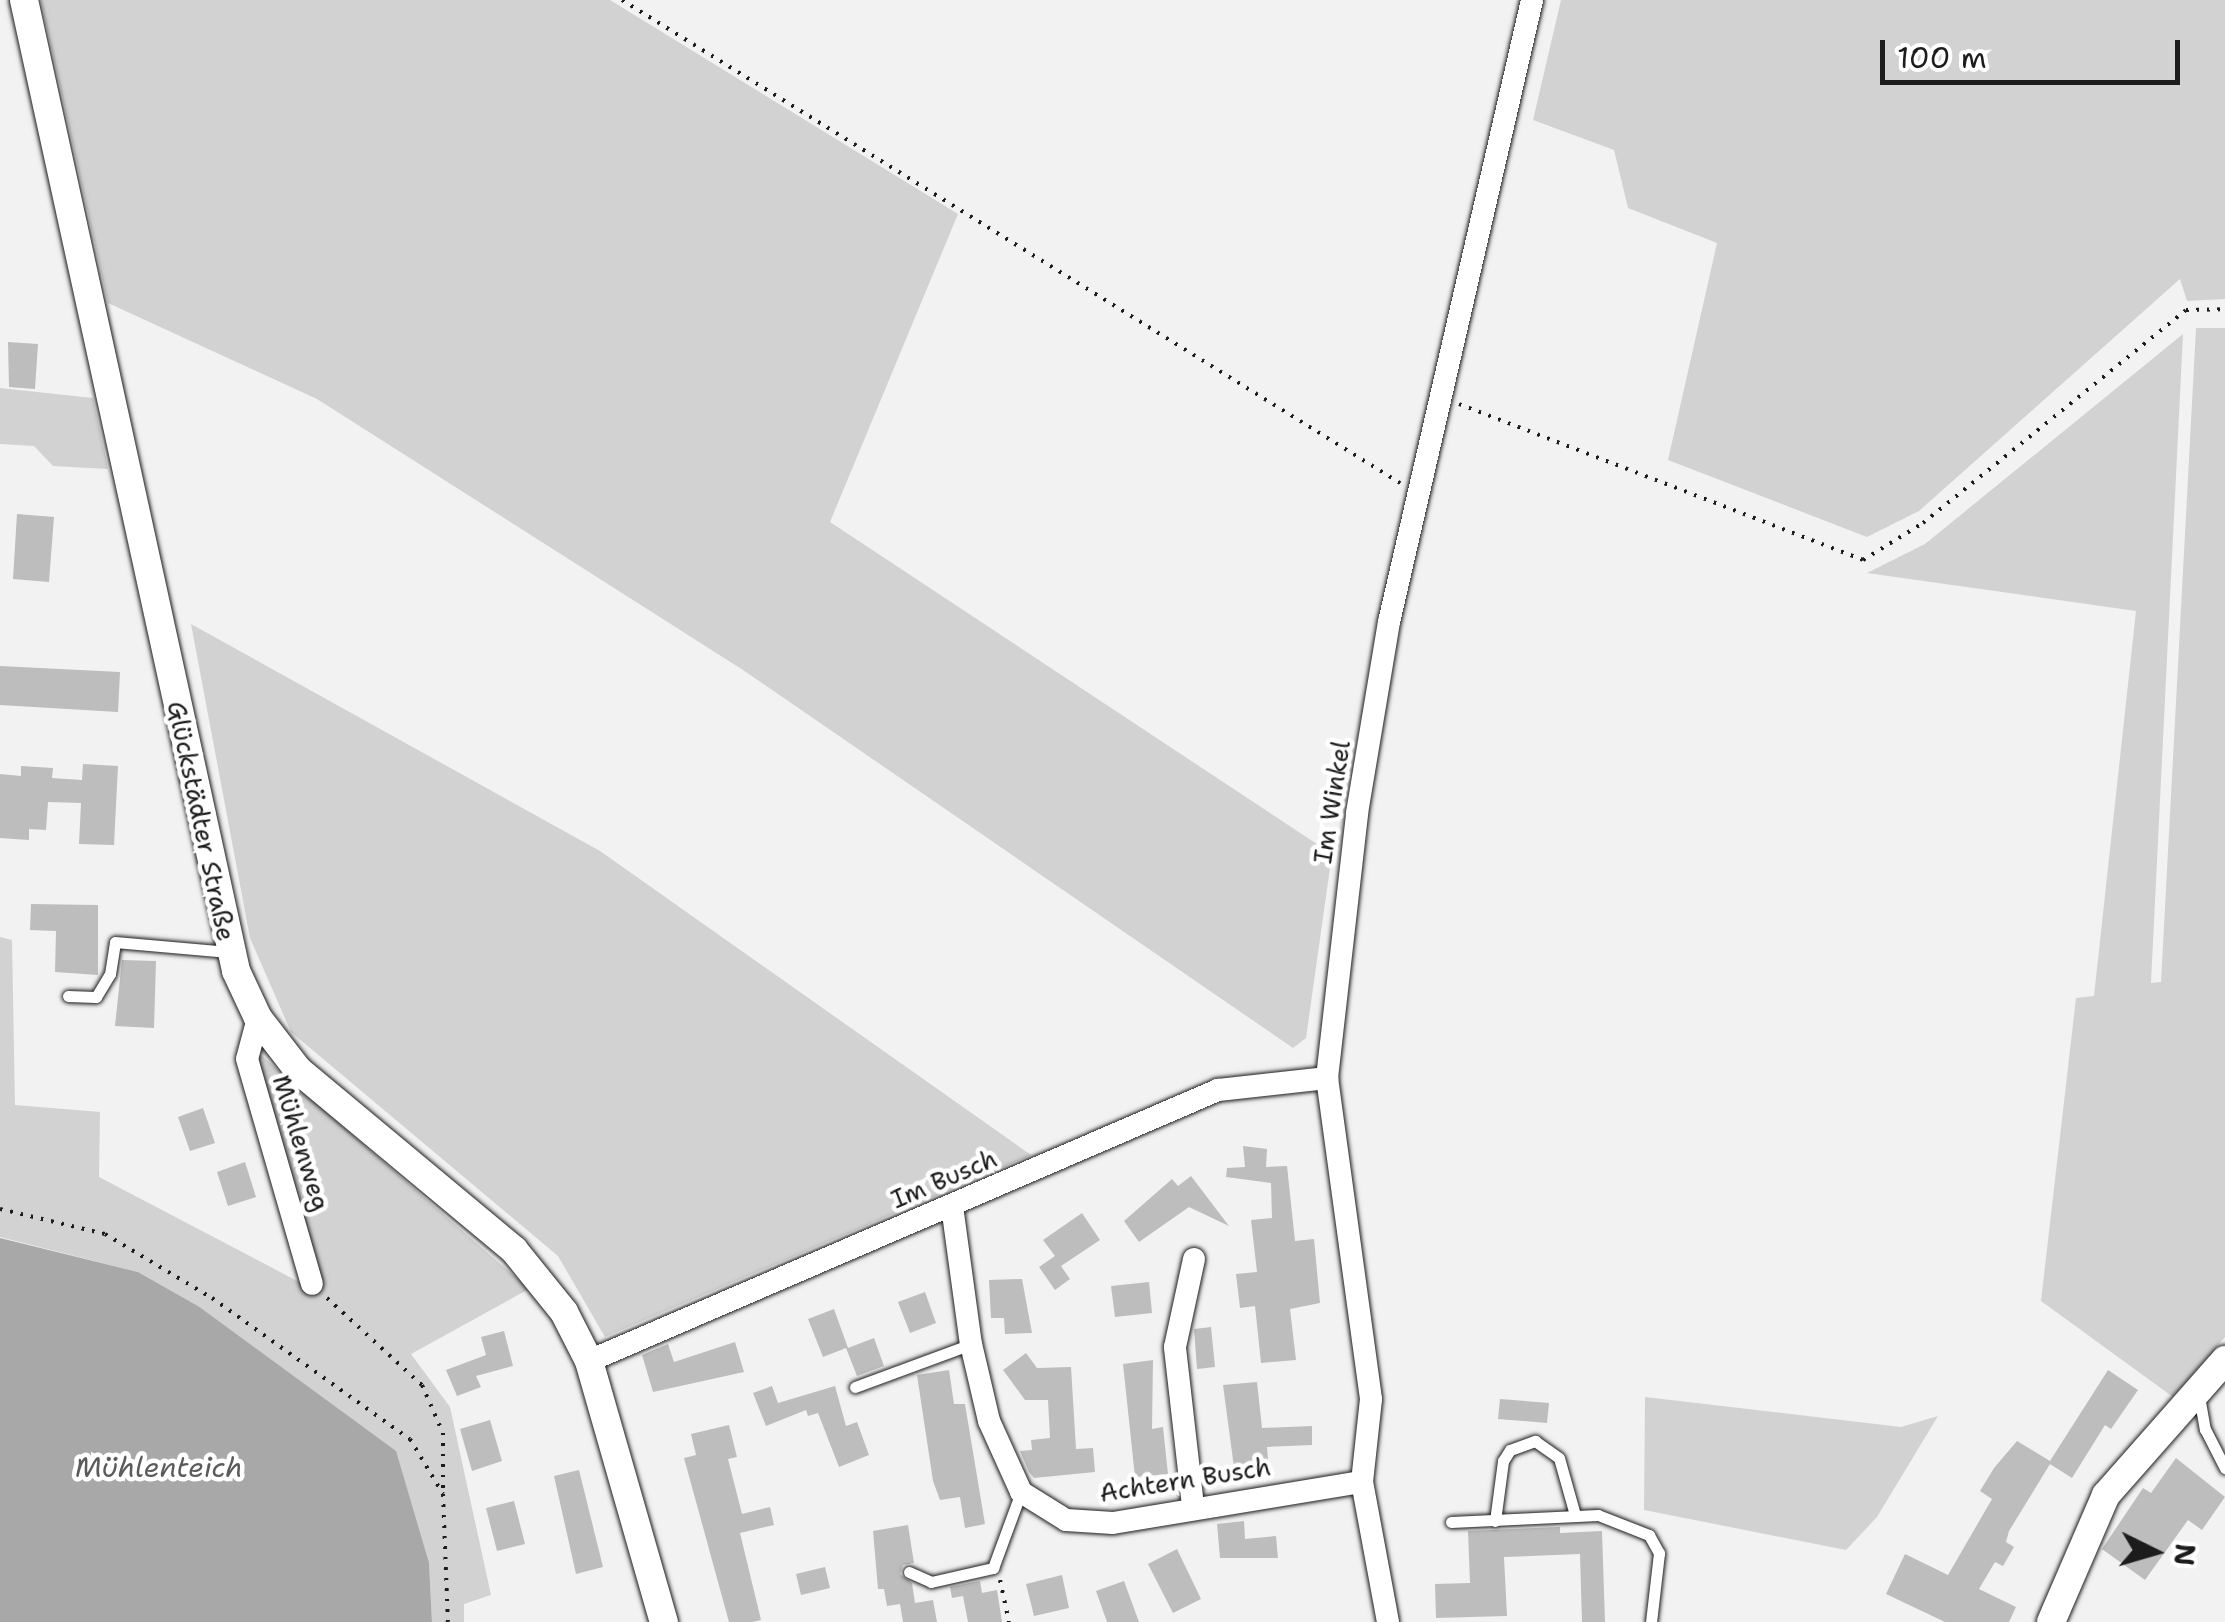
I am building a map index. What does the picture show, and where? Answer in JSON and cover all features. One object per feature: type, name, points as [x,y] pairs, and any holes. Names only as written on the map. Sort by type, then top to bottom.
[{"type":"street","name":"Glückstädter Straße","points":[[24,0],[229,952],[258,1018],[298,1070],[514,1250],[564,1312],[589,1361],[664,1622]]},
{"type":"street","name":"Im Winkel","points":[[1388,1622],[1362,1482],[1371,1399],[1327,1078],[1357,814],[1415,492],[1532,0]]},
{"type":"street","name":"Mühlenweg","points":[[258,1018],[247,1059],[312,1284]]},
{"type":"street","name":"Im Busch","points":[[589,1361],[1218,1090],[1327,1078]]},
{"type":"street","points":[[952,1206],[971,1344],[989,1421],[1021,1492]]},
{"type":"street","points":[[1193,1506],[1174,1348],[1194,1259]]},
{"type":"street","points":[[2051,1622],[2106,1495],[2225,1360]]},
{"type":"street","name":"Achtern Busch","points":[[1021,1492],[1066,1520],[1113,1523],[1193,1506],[1362,1482]]},
{"type":"lane","points":[[68,996],[96,997],[110,974],[115,942],[229,952]]},
{"type":"lane","points":[[855,1387],[971,1344]]},
{"type":"lane","points":[[2198,1387],[2205,1429],[2225,1468]]},
{"type":"lane","points":[[1495,1520],[1504,1461],[1510,1450],[1535,1441],[1558,1458],[1575,1515]]},
{"type":"lane","points":[[909,1572],[931,1582],[992,1568],[1021,1492]]},
{"type":"lane","points":[[1451,1522],[1575,1515],[1630,1526],[1656,1542],[1651,1622]]},
{"type":"path","points":[[622,0],[1415,492]]},
{"type":"path","points":[[1436,396],[1863,560],[1924,523],[2186,310],[2225,309]]},
{"type":"path","points":[[0,1209],[105,1234],[212,1298],[410,1439],[443,1494]]},
{"type":"path","points":[[312,1284],[422,1385],[442,1434],[448,1622]]},
{"type":"shaded area","points":[[41,0],[610,0],[958,214],[830,522],[1332,854],[1306,1038],[1293,1048],[743,670],[317,399],[108,303]]},
{"type":"shaded area","points":[[1561,0],[2225,0],[2225,299],[2187,301],[2180,279],[1919,511],[1867,537],[1668,460],[1717,243],[1628,208],[1614,150],[1533,120]]},
{"type":"shaded area","points":[[2196,328],[2225,328],[2225,1337],[2173,1397],[2041,1301],[2076,998],[2094,996],[2136,611],[1867,573],[1925,544],[2183,334],[2151,983],[2161,982]]},
{"type":"shaded area","points":[[0,388],[93,398],[108,469],[53,466],[34,446],[0,444]]},
{"type":"shaded area","points":[[191,624],[600,851],[1031,1155],[605,1337],[558,1256],[291,1032],[250,938]]},
{"type":"shaded area","points":[[0,937],[12,940],[15,1105],[100,1112],[99,1177],[303,1284],[254,1049],[529,1289],[411,1354],[450,1407],[491,1595],[464,1604],[464,1622],[432,1622],[429,1563],[198,1306],[138,1272],[0,1237]]},
{"type":"shaded area","points":[[1645,1397],[1901,1427],[1938,1416],[1877,1517],[1846,1550],[1644,1510]]},
{"type":"water","name":"Mühlenteich","points":[[0,1238],[138,1272],[198,1306],[396,1451],[429,1563],[432,1622],[0,1622]]},
{"type":"building","points":[[8,342],[38,344],[35,389],[9,387]]},
{"type":"building","points":[[17,514],[54,517],[49,582],[13,579]]},
{"type":"building","points":[[0,666],[120,672],[118,712],[0,705]]},
{"type":"building","points":[[83,764],[118,766],[114,845],[79,844],[81,803],[48,802],[46,830],[29,829],[29,840],[0,838],[0,774],[21,776],[21,766],[53,768],[52,778],[82,780]]},
{"type":"building","points":[[31,904],[98,905],[98,975],[55,972],[56,931],[30,930]]},
{"type":"building","points":[[122,960],[156,961],[154,1028],[115,1026]]},
{"type":"building","points":[[203,1108],[215,1143],[190,1151],[178,1117]]},
{"type":"building","points":[[1243,1146],[1267,1149],[1266,1167],[1287,1166],[1295,1241],[1314,1239],[1320,1303],[1290,1309],[1296,1360],[1261,1363],[1255,1306],[1240,1308],[1236,1274],[1257,1272],[1251,1220],[1272,1218],[1271,1183],[1226,1177],[1227,1168],[1245,1167]]},
{"type":"building","points":[[245,1162],[256,1197],[228,1206],[217,1172]]},
{"type":"building","points":[[1191,1176],[1229,1226],[1189,1207],[1139,1242],[1124,1221],[1172,1179],[1178,1186]]},
{"type":"building","points":[[1082,1213],[1100,1240],[1061,1266],[1070,1279],[1055,1290],[1039,1267],[1055,1256],[1043,1240]]},
{"type":"building","points":[[1022,1279],[1032,1333],[1005,1334],[1004,1318],[991,1318],[989,1280]]},
{"type":"building","points":[[1149,1282],[1152,1313],[1115,1317],[1111,1286]]},
{"type":"building","points":[[925,1292],[936,1323],[910,1333],[898,1302]]},
{"type":"building","points":[[834,1309],[848,1348],[874,1338],[884,1366],[857,1376],[846,1348],[823,1357],[808,1319]]},
{"type":"building","points":[[1211,1327],[1215,1367],[1197,1369],[1194,1329]]},
{"type":"building","points":[[504,1331],[513,1366],[476,1376],[481,1387],[457,1396],[446,1370],[486,1355],[481,1337]]},
{"type":"building","points":[[735,1342],[744,1372],[653,1392],[642,1355],[668,1344],[674,1362]]},
{"type":"building","points":[[1026,1353],[1037,1368],[1071,1367],[1076,1449],[1093,1448],[1095,1472],[1034,1478],[1029,1472],[1020,1451],[1032,1450],[1031,1440],[1050,1438],[1048,1400],[1025,1400],[1003,1370]]},
{"type":"building","points":[[1153,1360],[1152,1429],[1163,1427],[1168,1474],[1135,1477],[1123,1364]]},
{"type":"building","points":[[949,1370],[954,1404],[965,1404],[985,1524],[965,1528],[960,1497],[940,1500],[933,1481],[917,1375]]},
{"type":"building","points":[[2108,1370],[2138,1390],[2111,1429],[2105,1425],[2072,1478],[2050,1464],[2009,1531],[2006,1542],[2014,1547],[2003,1566],[1995,1562],[1979,1589],[2016,1607],[2009,1622],[1945,1622],[1886,1594],[1905,1554],[1948,1575],[1992,1499],[1980,1491],[1994,1468],[2017,1441],[2050,1461]]},
{"type":"building","points":[[1257,1382],[1262,1428],[1312,1426],[1312,1445],[1267,1447],[1269,1471],[1235,1475],[1223,1385]]},
{"type":"building","points":[[772,1386],[778,1403],[835,1386],[846,1426],[857,1422],[869,1455],[839,1467],[818,1413],[808,1416],[806,1410],[766,1426],[753,1393]]},
{"type":"building","points":[[1500,1399],[1549,1403],[1547,1423],[1498,1419]]},
{"type":"building","points":[[490,1420],[502,1461],[472,1471],[460,1429]]},
{"type":"building","points":[[729,1425],[737,1457],[728,1459],[742,1514],[770,1507],[774,1525],[740,1533],[761,1620],[752,1622],[729,1622],[684,1458],[696,1455],[691,1434]]},
{"type":"building","points":[[2176,1458],[2225,1497],[2202,1530],[2188,1520],[2145,1580],[2102,1549],[2143,1488],[2151,1493]]},
{"type":"building","points":[[579,1470],[603,1567],[576,1574],[554,1476]]},
{"type":"building","points":[[514,1501],[525,1544],[497,1551],[486,1508]]},
{"type":"building","points":[[1244,1521],[1245,1539],[1276,1536],[1278,1558],[1220,1558],[1217,1524]]},
{"type":"building","points":[[908,1525],[914,1563],[903,1565],[900,1574],[912,1583],[915,1603],[933,1600],[937,1622],[903,1622],[900,1604],[887,1606],[884,1589],[878,1589],[873,1531]]},
{"type":"building","points":[[1560,1527],[1560,1533],[1602,1531],[1605,1622],[1582,1622],[1580,1554],[1504,1557],[1507,1616],[1436,1618],[1435,1584],[1470,1583],[1468,1531]]},
{"type":"building","points":[[1177,1549],[1201,1599],[1173,1613],[1148,1564]]},
{"type":"building","points":[[825,1567],[830,1588],[801,1595],[796,1574]]},
{"type":"building","points":[[1062,1575],[1069,1608],[1034,1616],[1026,1584]]},
{"type":"building","points":[[980,1581],[982,1593],[997,1590],[1002,1622],[968,1622],[963,1596],[952,1598],[950,1587]]},
{"type":"building","points":[[1124,1581],[1139,1622],[1107,1622],[1096,1591]]}]
